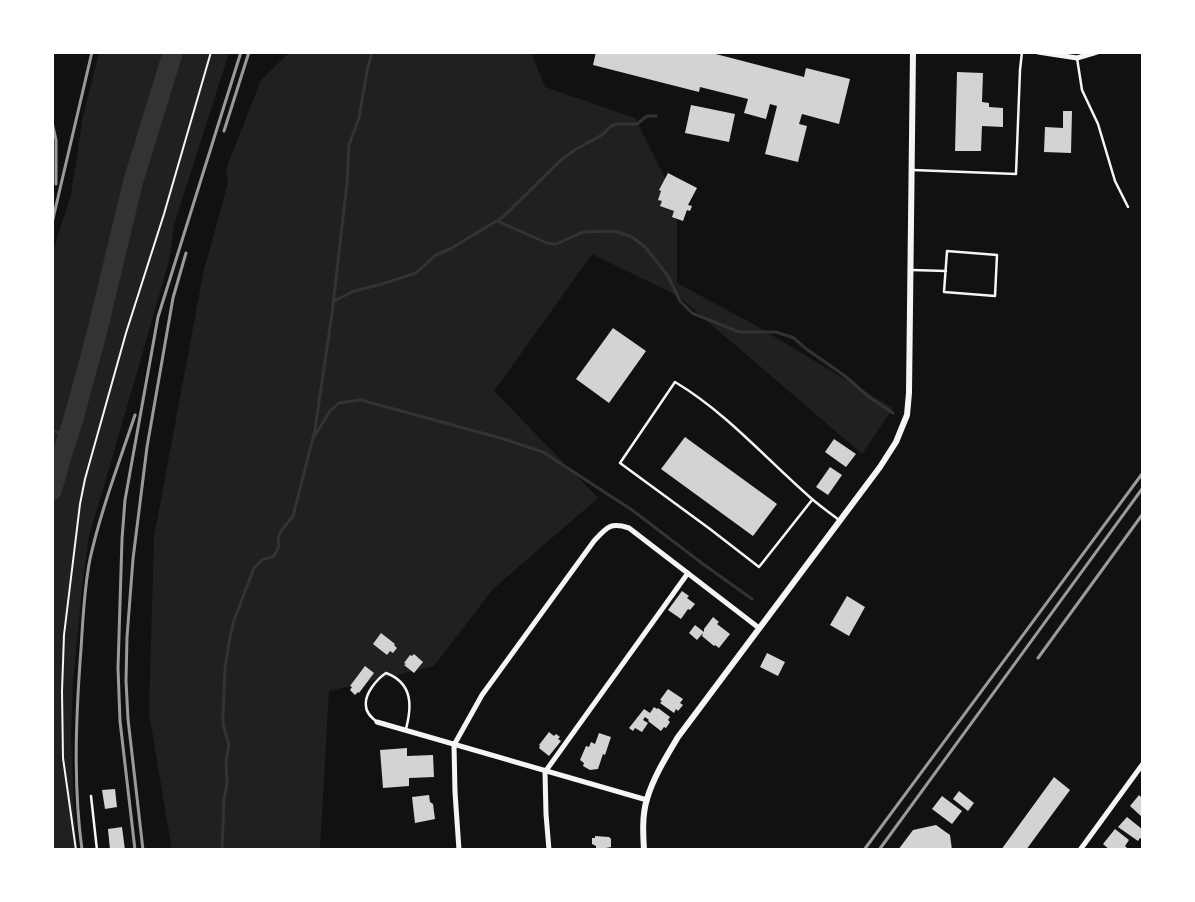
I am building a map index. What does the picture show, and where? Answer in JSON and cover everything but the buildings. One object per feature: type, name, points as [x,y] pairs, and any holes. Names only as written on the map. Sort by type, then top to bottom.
[{"type":"street","points":[[644,850],[644,817],[647,800],[663,762],[678,737],[880,467],[896,442],[907,415],[909,393],[912,52]]},
{"type":"street","points":[[1038,52],[1077,58],[1097,52]]},
{"type":"street","points":[[459,850],[454,745],[482,695],[594,540],[607,527],[614,525],[629,528],[759,628]]},
{"type":"street","points":[[549,850],[546,814],[546,772],[688,573]]},
{"type":"street","points":[[377,722],[647,800]]},
{"type":"street","points":[[1080,850],[1142,765]]},
{"type":"lane","points":[[912,170],[1016,174],[1022,52]]},
{"type":"lane","points":[[1077,58],[1082,90],[1098,124],[1115,181],[1128,208]]},
{"type":"lane","points":[[947,251],[997,255],[995,296],[944,292],[946,271],[947,251]]},
{"type":"lane","points":[[910,270],[946,271]]},
{"type":"lane","points":[[812,500],[759,567],[620,463],[675,382],[697,395],[723,416],[812,500],[840,521]]},
{"type":"lane","points":[[377,722],[369,715],[365,706],[369,694],[379,677],[386,673],[395,676],[401,681],[409,695],[410,706],[405,731]]},
{"type":"lane","points":[[91,796],[96,850]]},
{"type":"path","points":[[76,850],[63,758],[62,690],[64,635],[80,504],[85,479],[126,333],[164,214],[211,52]]},
{"type":"shaded area","points":[[99,53],[229,53],[174,225],[169,261],[89,535],[73,682],[71,735],[77,849],[53,850],[52,254],[71,195],[83,116]]},
{"type":"shaded area","points":[[289,53],[533,53],[545,87],[635,118],[677,202],[677,283],[755,325],[893,408],[862,454],[678,296],[592,254],[494,391],[598,498],[493,589],[434,666],[329,691],[320,849],[172,850],[149,712],[154,537],[203,274],[228,182],[226,169],[261,80]]},
{"type":"waterway","points":[[52,490],[96,336],[133,182],[173,52]]},
{"type":"waterway","points":[[222,850],[224,800],[227,783],[226,761],[229,745],[223,724],[223,714],[225,668],[229,642],[234,620],[254,568],[262,560],[274,556],[279,546],[278,539],[281,531],[293,516],[315,430],[332,313],[347,183],[349,145],[359,118],[372,52]]},
{"type":"waterway","points":[[334,301],[354,291],[416,273],[436,255],[450,249],[503,217],[560,161],[576,149],[602,135],[611,126],[617,124],[637,124],[647,116],[656,116]]},
{"type":"waterway","points":[[497,221],[547,243],[556,244],[583,232],[614,231],[632,237],[645,247],[668,276],[680,301],[692,313],[739,332],[776,332],[794,338],[845,376],[869,397],[893,413]]},
{"type":"waterway","points":[[314,437],[330,411],[339,403],[361,400],[504,439],[543,452],[632,510],[752,599]]},
{"type":"waterway","points":[[52,430],[68,437]]},
{"type":"railway","points":[[52,223],[92,52]]},
{"type":"railway","points":[[135,850],[120,721],[118,668],[125,500],[158,317],[241,52]]},
{"type":"railway","points":[[224,131],[249,52]]},
{"type":"railway","points":[[52,122],[56,140],[56,184]]},
{"type":"railway","points":[[143,850],[128,719],[126,681],[127,637],[133,559],[147,447],[173,298],[186,253]]},
{"type":"railway","points":[[82,850],[77,800],[76,750],[79,674],[86,582],[99,523],[135,415]]},
{"type":"railway","points":[[864,850],[1142,474]]},
{"type":"railway","points":[[879,850],[1142,489]]},
{"type":"railway","points":[[1038,658],[1142,515]]}]
